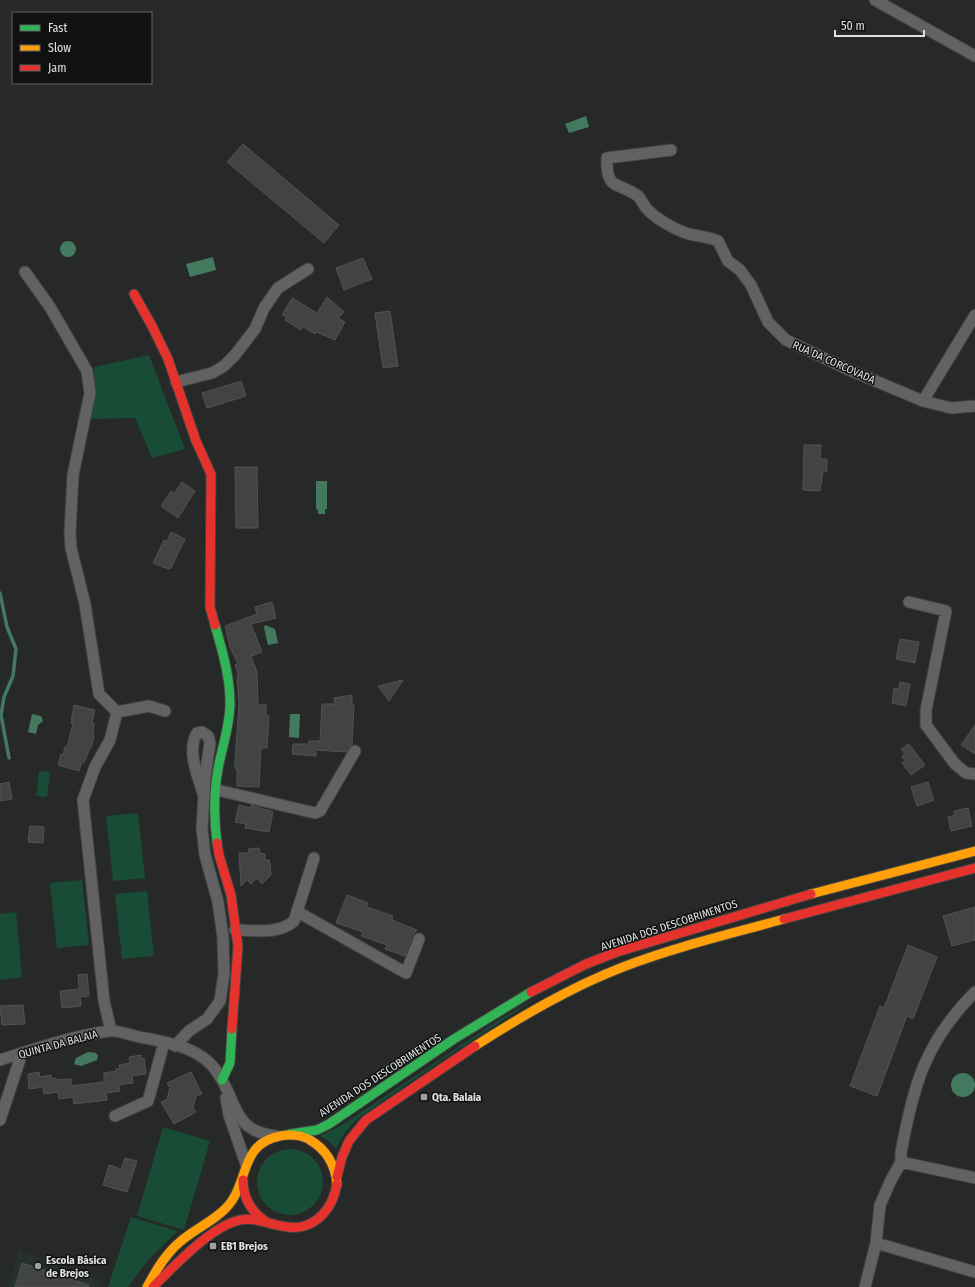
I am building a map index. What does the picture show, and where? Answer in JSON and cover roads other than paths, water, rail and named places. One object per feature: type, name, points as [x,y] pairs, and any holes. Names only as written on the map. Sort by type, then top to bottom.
[{"type":"street","points":[[875,0],[975,56]]},
{"type":"street","name":"RUA DA CORCOVADA","points":[[671,150],[607,158],[606,173],[613,184],[638,196],[649,211],[665,222],[686,233],[707,236],[718,241],[728,261],[740,270],[751,285],[768,322],[786,340],[846,369],[923,401],[951,408],[975,406]]},
{"type":"street","points":[[176,382],[212,373],[224,366],[235,355],[254,329],[264,308],[278,288],[308,269]]},
{"type":"street","points":[[25,272],[50,307],[87,371],[90,393],[73,475],[70,533],[71,548],[85,604],[99,694],[117,712]]},
{"type":"street","points":[[134,294],[156,332],[176,382],[195,439],[211,474],[210,607],[227,671],[230,702],[228,724],[218,770],[216,833],[219,855],[231,895],[238,946],[230,1063],[222,1080]]},
{"type":"street","points":[[923,401],[975,315]]},
{"type":"street","points":[[909,602],[946,611],[926,710],[926,725],[954,764],[966,773],[975,774]]},
{"type":"street","points":[[117,712],[149,706],[165,711]]},
{"type":"street","points":[[111,1031],[104,1001],[83,800],[95,767],[110,740],[117,712]]},
{"type":"street","points":[[115,1116],[148,1101],[170,1044],[208,1019],[220,1001],[224,974],[223,936],[218,902],[205,855],[202,828],[204,797],[206,762],[210,742],[208,736],[202,732],[197,733],[194,739],[193,749],[204,797]]},
{"type":"street","points":[[217,790],[315,813],[320,811],[355,751]]},
{"type":"street","name":"AVENIDA DOS DESCOBRIMENTOS","points":[[290,1134],[317,1130],[330,1124],[501,1010],[545,985],[587,964],[636,945],[750,911],[975,851]]},
{"type":"street","points":[[235,930],[275,930],[285,928],[294,921],[314,858]]},
{"type":"street","points":[[153,1287],[196,1246],[225,1226],[236,1221],[248,1220],[287,1229],[300,1228],[320,1218],[328,1210],[334,1199],[341,1157],[347,1143],[358,1126],[514,1021],[568,991],[610,972],[655,956],[975,868]]},
{"type":"street","points":[[298,912],[406,973],[419,938]]},
{"type":"street","points":[[865,1287],[876,1243],[880,1204],[901,1162],[901,1153],[908,1110],[914,1088],[926,1060],[948,1022],[975,992]]},
{"type":"street","name":"QUINTA DA BALAIA","points":[[0,1060],[83,1036],[111,1031],[170,1044],[184,1048],[208,1061],[230,1093],[237,1114],[253,1131],[278,1136]]},
{"type":"street","points":[[0,1120],[22,1053]]},
{"type":"street","name":"QUINTA DA BALAIA","points":[[222,1080],[228,1115],[244,1169]]},
{"type":"street","points":[[147,1287],[159,1264],[180,1241],[220,1214],[230,1204],[236,1195],[244,1169],[252,1153],[259,1146],[278,1136],[290,1134],[304,1136],[315,1142],[326,1151],[333,1161],[337,1177]]},
{"type":"street","points":[[901,1162],[975,1178]]},
{"type":"street","points":[[244,1169],[243,1187],[246,1199],[252,1211],[260,1219],[272,1226]]},
{"type":"street","points":[[876,1243],[975,1272]]},
{"type":"waterway","points":[[0,593],[7,627],[16,649],[13,676],[4,697],[1,715],[9,758]]},
{"type":"place","name":"Qta. Balaia","points":[[424,1097]]},
{"type":"place","name":"EB1 Brejos","points":[[213,1246]]},
{"type":"place","name":"Escola Básica de Brejos","points":[[38,1266]]}]
